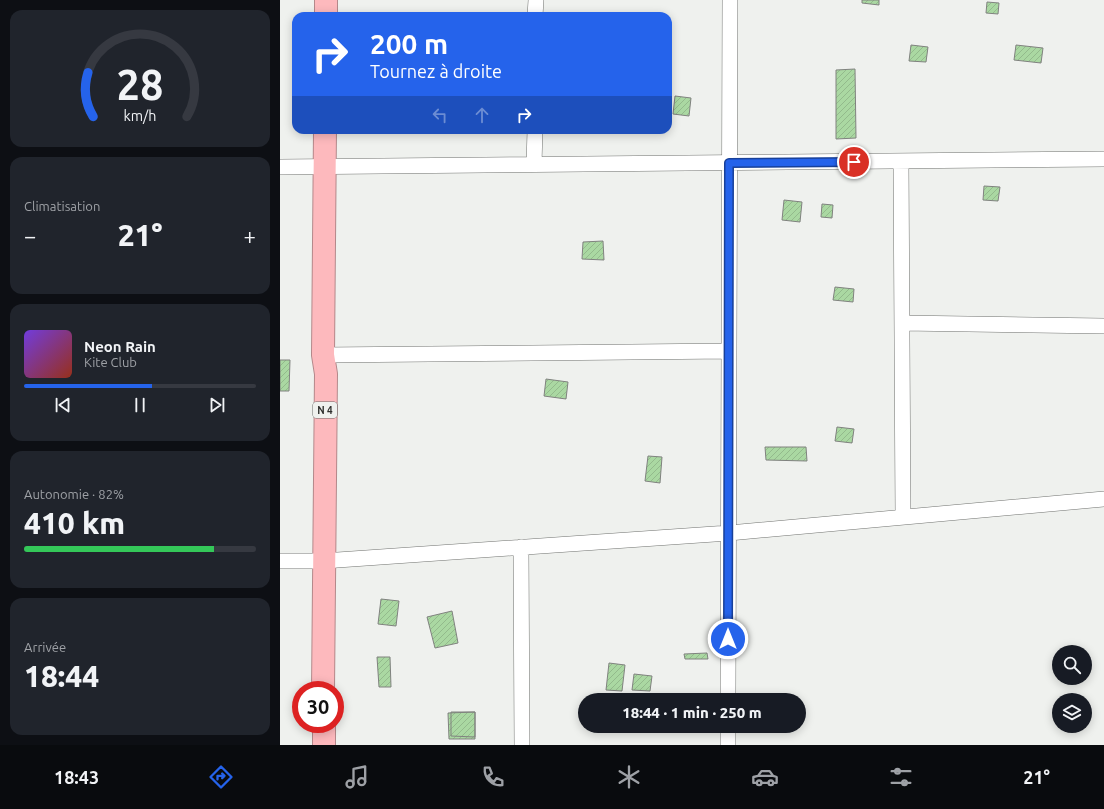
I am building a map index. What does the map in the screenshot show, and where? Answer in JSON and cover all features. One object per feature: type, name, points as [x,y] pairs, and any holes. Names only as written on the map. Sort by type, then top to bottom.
[{"type":"highway","points":[[326,0],[326,12]]},
{"type":"highway","name":"N 4","points":[[323,681],[326,374],[323,355],[325,134]]},
{"type":"highway","points":[[324,733],[324,745]]},
{"type":"street","points":[[535,12],[536,0]]},
{"type":"street","points":[[728,693],[730,0]]},
{"type":"street","points":[[534,164],[535,134]]},
{"type":"street","points":[[280,166],[1104,159]]},
{"type":"street","points":[[901,161],[903,517]]},
{"type":"street","points":[[902,323],[1104,326]]},
{"type":"street","points":[[323,355],[729,351]]},
{"type":"street","points":[[280,561],[323,561],[729,533],[1104,499]]},
{"type":"street","points":[[521,547],[522,745]]},
{"type":"street","points":[[728,733],[728,745]]},
{"type":"building","points":[[862,0],[879,0],[879,5],[862,3]]},
{"type":"building","points":[[987,2],[999,3],[998,14],[986,13]]},
{"type":"building","points":[[911,45],[928,47],[926,62],[909,61]]},
{"type":"building","points":[[1016,45],[1043,48],[1041,63],[1014,60]]},
{"type":"building","points":[[855,69],[856,138],[836,139],[836,70]]},
{"type":"building","points":[[675,96],[691,98],[689,116],[673,114]]},
{"type":"building","points":[[984,186],[1000,187],[998,201],[983,200]]},
{"type":"building","points":[[784,200],[802,202],[800,222],[782,220]]},
{"type":"building","points":[[822,204],[833,205],[832,218],[821,217]]},
{"type":"building","points":[[603,241],[604,260],[582,259],[583,242]]},
{"type":"building","points":[[835,287],[854,289],[853,302],[833,300]]},
{"type":"building","points":[[280,360],[290,360],[289,391],[280,391]]},
{"type":"building","points":[[546,379],[568,382],[566,399],[544,396]]},
{"type":"building","points":[[837,427],[854,429],[852,443],[835,441]]},
{"type":"building","points":[[765,447],[806,447],[807,461],[766,460]]},
{"type":"building","points":[[648,456],[662,457],[660,483],[645,481]]},
{"type":"building","points":[[381,599],[399,601],[396,626],[378,624]]},
{"type":"building","points":[[452,611],[458,643],[435,648],[427,617]]},
{"type":"building","points":[[707,653],[708,659],[685,659],[684,654]]},
{"type":"building","points":[[377,657],[390,657],[391,687],[379,687]]},
{"type":"building","points":[[609,663],[625,665],[622,691],[606,690]]},
{"type":"building","points":[[634,674],[652,676],[650,691],[632,690]]},
{"type":"building","points":[[451,712],[475,712],[475,737],[451,736]]},
{"type":"building","points":[[475,712],[475,739],[449,739],[448,713]]},
{"type":"route","points":[[728,639],[729,163],[854,162]]}]
